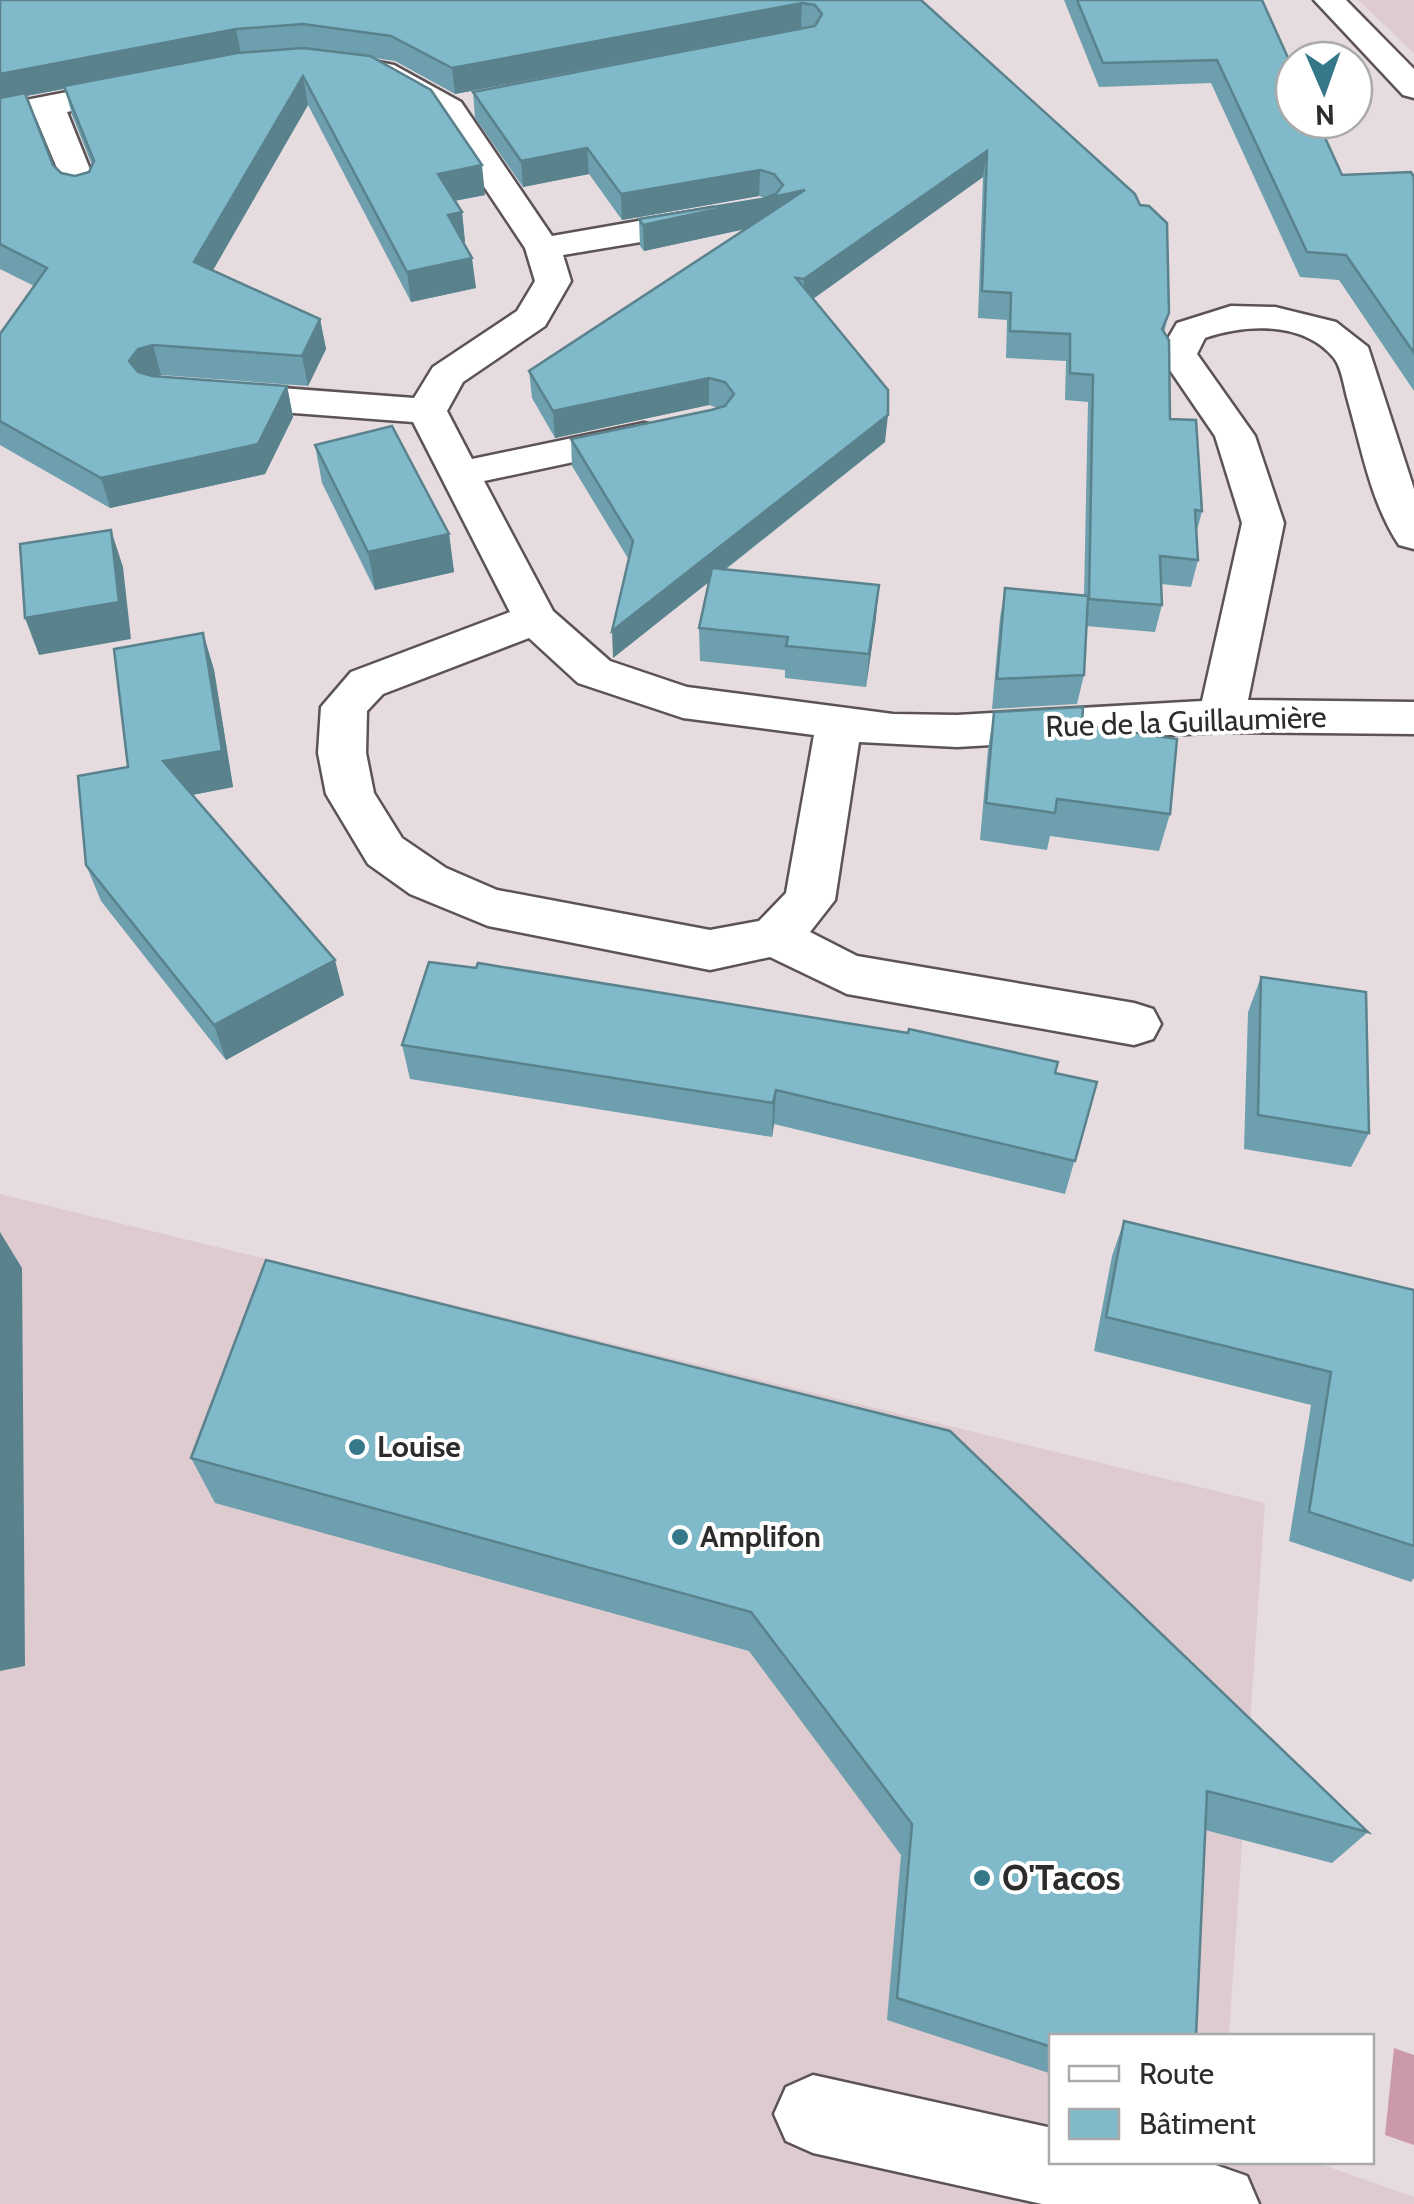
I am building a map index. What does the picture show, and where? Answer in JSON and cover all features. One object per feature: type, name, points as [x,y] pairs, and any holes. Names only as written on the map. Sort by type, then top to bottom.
[{"type":"street","points":[[1328,0],[1414,88]]},
{"type":"street","points":[[180,393],[427,410],[447,375],[532,318],[553,281],[543,248],[469,105],[383,72],[327,65]]},
{"type":"street","points":[[0,115],[184,80]]},
{"type":"street","points":[[48,106],[82,192]]},
{"type":"street","points":[[543,248],[740,214]]},
{"type":"street","points":[[1222,716],[1263,522],[1235,436],[1178,354],[1190,331],[1231,317],[1275,318],[1323,330],[1354,355],[1397,501],[1414,536]]},
{"type":"street","name":"Rue de la Guillaumière","points":[[427,410],[535,619],[594,672],[682,702],[894,730],[957,731],[1222,716],[1414,718]]},
{"type":"street","points":[[461,474],[690,425]]},
{"type":"street","points":[[535,619],[367,683],[344,706],[342,753],[350,794],[385,851],[428,881],[488,907],[710,950],[775,937],[810,900],[840,724]]},
{"type":"street","points":[[775,937],[846,974],[1134,1024]]},
{"type":"street","points":[[813,2114],[1219,2204]]},
{"type":"shaded area","points":[[1358,0],[1414,0],[1414,53]]},
{"type":"shaded area","points":[[0,1194],[1265,1503],[1229,2034],[1049,2034],[1049,2164],[1321,2164],[1414,2197],[1414,2204],[0,2204]]},
{"type":"shaded area","points":[[1394,2048],[1414,2055],[1414,2145],[1385,2135]]},
{"type":"building","points":[[0,0],[921,0],[1135,194],[1140,205],[1149,206],[1167,223],[1169,313],[1162,329],[1169,340],[1170,419],[1196,420],[1202,511],[1195,510],[1198,560],[1160,556],[1162,605],[1089,599],[1093,375],[1070,373],[1070,334],[1010,331],[1011,293],[982,291],[987,151],[804,279],[796,278],[888,390],[888,415],[612,631],[633,541],[571,439],[711,410],[725,406],[734,394],[725,382],[709,378],[553,411],[529,371],[805,190],[643,225],[639,219],[762,199],[776,194],[783,185],[774,174],[760,170],[621,194],[587,148],[521,161],[473,92],[815,26],[822,14],[815,5],[802,3],[452,68],[391,36],[303,24],[236,29],[0,74]]},
{"type":"building","points":[[1077,0],[1262,0],[1280,40],[1274,40],[1274,140],[1326,140],[1342,175],[1411,172],[1414,177],[1414,353],[1346,255],[1307,252],[1217,60],[1103,63]]},
{"type":"building","points":[[303,48],[370,56],[431,90],[482,165],[438,174],[462,212],[448,215],[472,258],[407,272],[303,76],[194,262],[320,319],[302,356],[153,345],[138,349],[129,361],[138,372],[152,376],[287,386],[258,444],[101,478],[0,421],[0,334],[47,268],[0,244],[0,98],[25,93],[53,165],[61,173],[75,176],[89,172],[94,161],[64,86],[237,53]]},
{"type":"building","points":[[392,426],[449,534],[368,552],[315,445]]},
{"type":"building","points":[[111,530],[119,602],[25,618],[20,544]]},
{"type":"building","points":[[712,568],[879,585],[869,654],[786,646],[788,637],[699,628]]},
{"type":"building","points":[[1005,588],[1088,596],[1084,675],[997,679]]},
{"type":"building","points":[[203,633],[222,751],[163,761],[335,960],[214,1025],[86,865],[78,776],[128,767],[114,649]]},
{"type":"building","points":[[1083,707],[1082,725],[1177,739],[1170,814],[1057,799],[1055,813],[986,803],[994,712]]},
{"type":"building","points":[[429,962],[476,968],[478,963],[908,1033],[909,1029],[1058,1062],[1055,1073],[1097,1082],[1075,1161],[776,1090],[773,1103],[402,1045]]},
{"type":"building","points":[[1261,977],[1366,992],[1369,1133],[1258,1115]]},
{"type":"building","points":[[1124,1221],[1414,1290],[1414,1546],[1309,1512],[1331,1372],[1106,1317]]},
{"type":"building","points":[[266,1260],[950,1431],[1368,1832],[1207,1791],[1196,2034],[1049,2034],[1049,2046],[897,1998],[912,1824],[751,1612],[191,1458]]},
{"type":"place","name":"Louise","points":[[357,1447]]},
{"type":"place","name":"Amplifon","points":[[680,1537]]},
{"type":"place","name":"O'Tacos","points":[[982,1878]]}]
